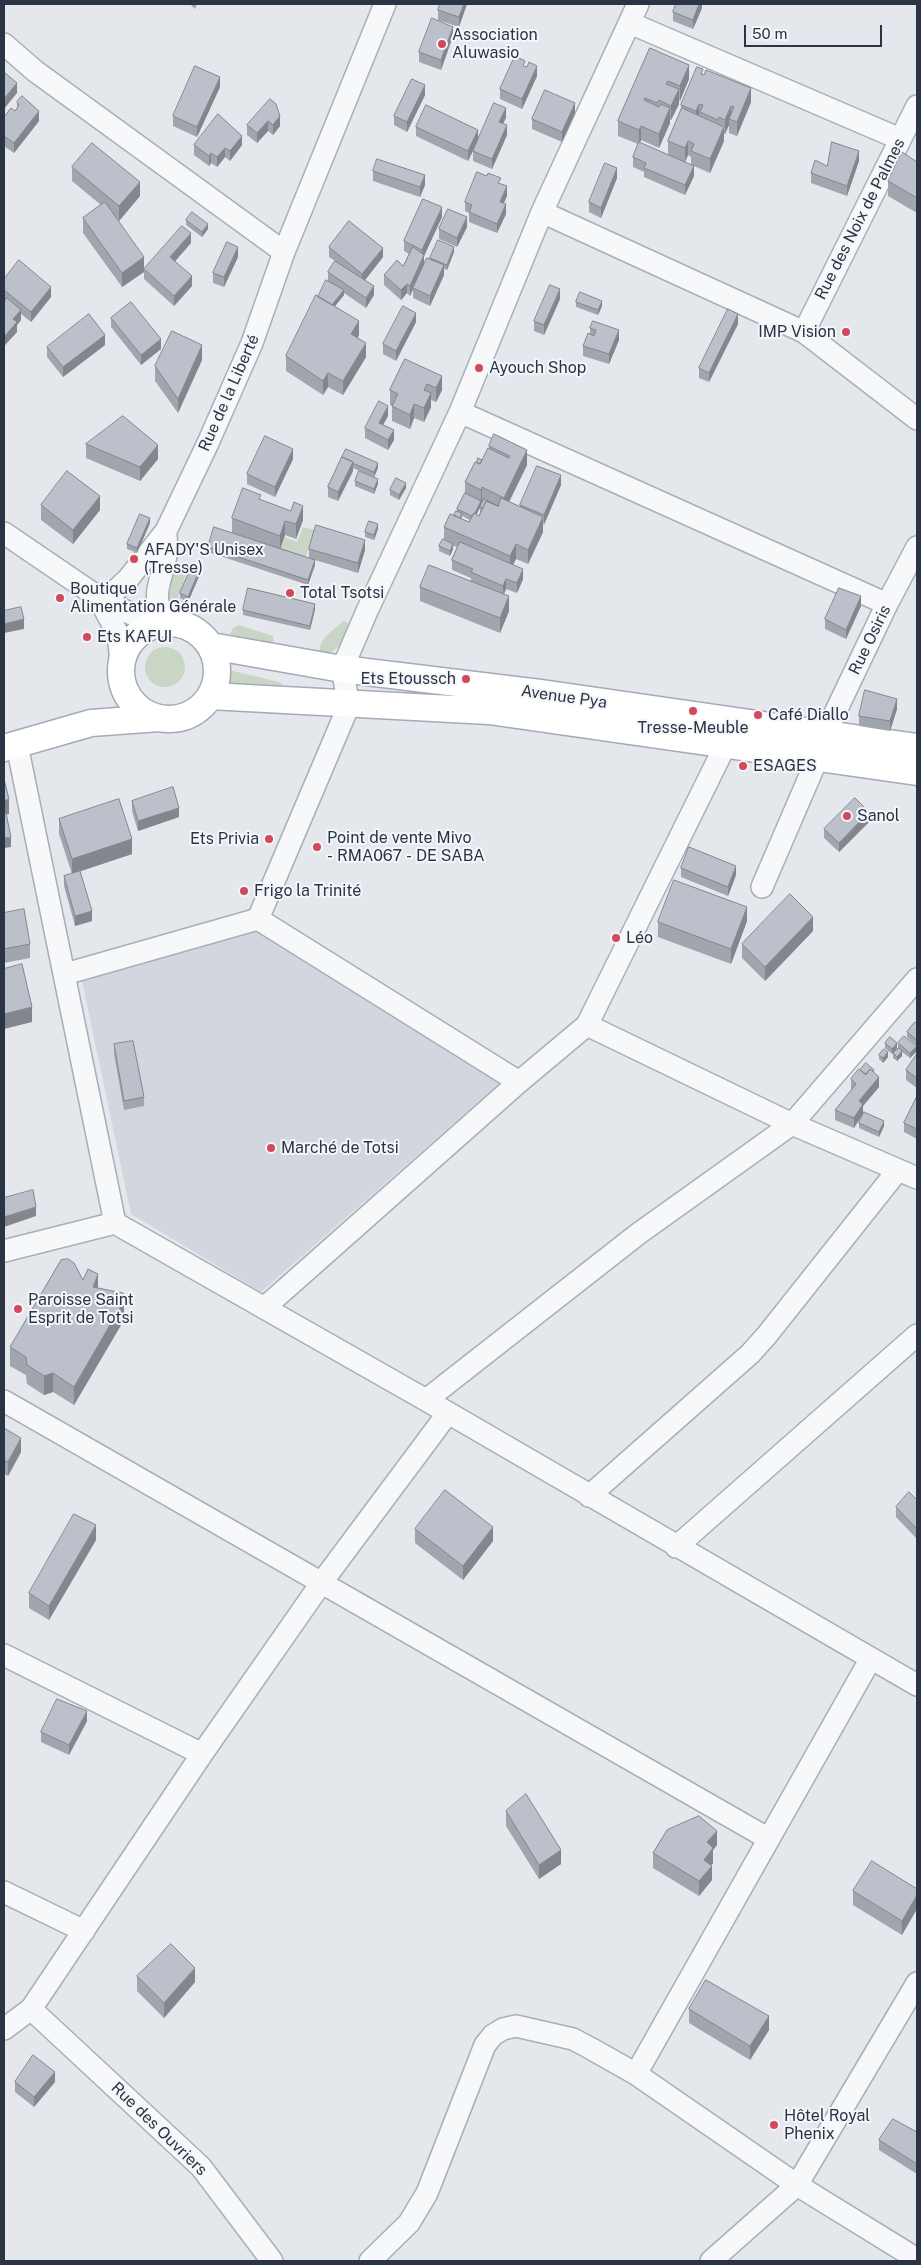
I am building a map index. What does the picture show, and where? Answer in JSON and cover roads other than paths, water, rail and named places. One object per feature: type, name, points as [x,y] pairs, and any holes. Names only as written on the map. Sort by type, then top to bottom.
[{"type":"main road","points":[[10,747],[91,723],[159,718],[174,719],[188,715],[200,707],[210,696],[216,680],[216,662],[210,646],[202,635],[178,623],[159,624],[138,634],[127,647],[121,662],[122,683],[127,696],[141,710],[159,718]]},
{"type":"main road","name":"Avenue Pya","points":[[210,646],[342,669],[531,692],[821,746],[917,772]]},
{"type":"main road","points":[[91,723],[127,696]]},
{"type":"main road","name":"Avenue Pya","points":[[210,696],[489,712],[726,746],[917,747]]},
{"type":"street","name":"Rue de la Liberté","points":[[166,531],[252,343],[284,252],[385,4]]},
{"type":"street","points":[[258,919],[349,705],[342,669],[371,602],[460,412],[542,212],[634,13],[900,139]]},
{"type":"street","points":[[4,44],[35,71],[284,252]]},
{"type":"street","name":"Rue des Noix de Palmes","points":[[804,332],[917,106]]},
{"type":"street","points":[[542,212],[804,332],[917,419]]},
{"type":"street","points":[[460,412],[887,604]]},
{"type":"street","points":[[102,599],[128,579],[166,531]]},
{"type":"street","points":[[4,533],[102,599],[159,624],[156,596],[166,554],[166,531]]},
{"type":"street","name":"Rue Osiris","points":[[762,887],[821,746],[887,604],[917,547]]},
{"type":"street","points":[[102,599],[118,634],[121,662]]},
{"type":"street","points":[[264,1308],[519,1082],[587,1025],[726,746]]},
{"type":"street","points":[[10,747],[65,974],[115,1223]]},
{"type":"street","points":[[65,974],[258,919],[519,1082]]},
{"type":"street","points":[[426,1400],[631,1240],[792,1124],[917,979]]},
{"type":"street","points":[[587,1025],[792,1124],[908,1174],[750,1354],[588,1496]]},
{"type":"street","points":[[4,1251],[115,1223],[426,1400],[870,1660],[917,1685]]},
{"type":"street","points":[[676,1547],[917,1335]]},
{"type":"street","points":[[4,1401],[768,1839]]},
{"type":"street","points":[[4,2029],[31,2009],[202,1754],[322,1582],[448,1413]]},
{"type":"street","points":[[4,1654],[202,1754]]},
{"type":"street","points":[[636,2074],[870,1660]]},
{"type":"street","points":[[4,1892],[84,1931]]},
{"type":"street","points":[[718,2258],[797,2186],[917,1982]]},
{"type":"street","name":"Rue des Ouvriers","points":[[31,2009],[201,2167],[272,2261]]},
{"type":"street","points":[[370,2261],[409,2223],[428,2193],[485,2046],[493,2035],[503,2029],[516,2026],[573,2039],[636,2074],[797,2186],[917,2259]]},
{"type":"place","name":"Association Aluwasio","points":[[442,44]]},
{"type":"place","name":"IMP Vision","points":[[846,332]]},
{"type":"place","name":"Ayouch Shop","points":[[479,368]]},
{"type":"place","name":"AFADY'S Unisex (Tresse)","points":[[134,559]]},
{"type":"place","name":"Total Tsotsi","points":[[290,593]]},
{"type":"place","name":"Boutique Alimentation Générale","points":[[60,598]]},
{"type":"place","name":"Ets KAFUI","points":[[87,637]]},
{"type":"place","name":"Ets Etoussch","points":[[466,679]]},
{"type":"place","name":"Tresse-Meuble","points":[[693,711]]},
{"type":"place","name":"Café Diallo","points":[[758,715]]},
{"type":"place","name":"ESAGES","points":[[743,766]]},
{"type":"place","name":"Sanol","points":[[847,816]]},
{"type":"place","name":"Ets Privia","points":[[269,839]]},
{"type":"place","name":"Point de vente Mivo - RMA067 - DE SABA","points":[[317,847]]},
{"type":"place","name":"Frigo la Trinité","points":[[244,891]]},
{"type":"place","name":"Léo","points":[[616,938]]},
{"type":"place","name":"Marché de Totsi","points":[[271,1148]]},
{"type":"place","name":"Paroisse Saint Esprit de Totsi","points":[[18,1309]]},
{"type":"place","name":"Hôtel Royal Phenix","points":[[774,2125]]}]
